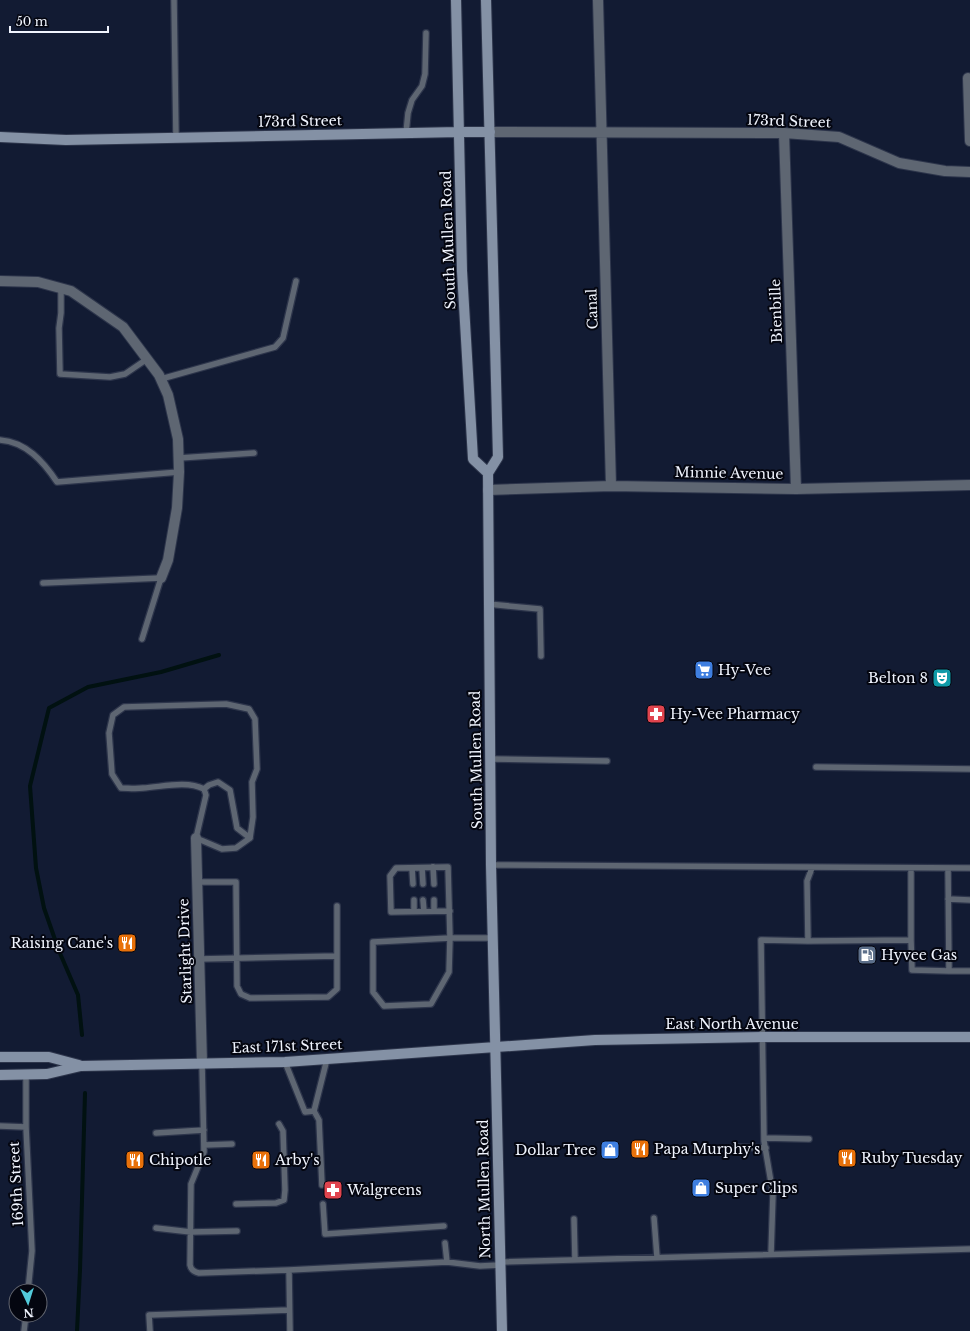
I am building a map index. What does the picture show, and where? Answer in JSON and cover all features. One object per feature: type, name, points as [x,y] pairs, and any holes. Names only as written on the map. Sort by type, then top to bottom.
[{"type":"street","name":"South Mullen Road","points":[[456,0],[462,271],[473,459],[488,473],[491,865],[495,1046]]},
{"type":"street","points":[[486,0],[498,457],[488,473]]},
{"type":"street","points":[[598,0],[601,132]]},
{"type":"street","points":[[968,78],[970,141]]},
{"type":"street","name":"173rd Street","points":[[0,137],[66,140],[459,132],[784,133],[839,137],[899,163],[945,171],[970,172]]},
{"type":"street","name":"Canal","points":[[601,132],[611,486]]},
{"type":"street","name":"Bienbille","points":[[784,133],[796,488]]},
{"type":"street","points":[[0,281],[38,282],[71,291],[123,327],[160,378],[168,395],[178,439],[179,458],[177,508],[168,560],[162,578]]},
{"type":"street","name":"Minnie Avenue","points":[[488,490],[611,486],[796,488],[970,485]]},
{"type":"street","name":"Starlight Drive","points":[[196,838],[202,1063]]},
{"type":"street","name":"East North Avenue","points":[[495,1046],[595,1040],[763,1037],[970,1037]]},
{"type":"street","name":"East 171st Street","points":[[0,1075],[47,1074],[81,1066],[285,1062],[495,1046]]},
{"type":"street","name":"North Mullen Road","points":[[495,1046],[502,1331]]},
{"type":"street","name":"East 171st Street","points":[[0,1057],[49,1057],[81,1066]]},
{"type":"street","points":[[0,1063],[22,1057]]},
{"type":"lane","points":[[174,0],[176,137]]},
{"type":"lane","points":[[406,133],[408,113],[412,100],[422,86],[425,74],[426,33]]},
{"type":"lane","points":[[160,378],[275,346],[283,338],[296,281]]},
{"type":"lane","points":[[61,288],[61,313],[58,328],[60,374],[110,377],[125,374],[147,359]]},
{"type":"lane","points":[[0,440],[18,444],[34,454],[47,467],[57,482],[179,472]]},
{"type":"lane","points":[[179,458],[254,453]]},
{"type":"lane","points":[[43,583],[162,578],[142,639]]},
{"type":"lane","points":[[488,604],[540,609],[541,656]]},
{"type":"lane","points":[[226,704],[249,709],[255,719],[257,769],[252,782],[253,817],[250,838],[236,848],[222,848],[196,838],[206,795],[204,789],[197,785],[121,788],[112,774],[109,733],[113,715],[124,707],[226,704]]},
{"type":"lane","points":[[490,758],[607,761]]},
{"type":"lane","points":[[816,767],[970,770]]},
{"type":"lane","points":[[204,789],[209,785],[218,782],[230,790],[237,828],[250,838]]},
{"type":"lane","points":[[491,865],[970,868]]},
{"type":"lane","points":[[433,867],[434,884]]},
{"type":"lane","points":[[450,911],[391,912],[390,876],[396,868],[448,867],[450,911],[450,938],[449,972],[431,1004],[384,1006],[373,992],[373,942],[450,938],[492,938]]},
{"type":"lane","points":[[412,868],[413,884]]},
{"type":"lane","points":[[422,868],[423,884]]},
{"type":"lane","points":[[808,940],[807,880],[812,868]]},
{"type":"lane","points":[[911,868],[912,970],[970,971]]},
{"type":"lane","points":[[948,868],[949,971]]},
{"type":"lane","points":[[197,882],[236,882],[237,986],[241,994],[250,998],[328,997],[337,989],[336,906]]},
{"type":"lane","points":[[948,899],[970,900]]},
{"type":"lane","points":[[414,900],[414,911]]},
{"type":"lane","points":[[423,900],[424,911]]},
{"type":"lane","points":[[434,900],[434,911]]},
{"type":"lane","points":[[771,1254],[773,1194],[764,1138],[761,940],[911,940]]},
{"type":"lane","points":[[199,959],[337,956]]},
{"type":"lane","points":[[322,1185],[319,1120],[314,1111],[327,1059]]},
{"type":"lane","points":[[285,1062],[305,1112],[314,1111]]},
{"type":"lane","points":[[202,1063],[204,1152],[191,1184],[190,1265],[191,1269],[196,1272],[289,1270],[447,1262],[480,1266],[500,1263],[657,1257],[970,1249]]},
{"type":"lane","name":"169th Street","points":[[26,1075],[26,1127],[32,1251],[29,1283]]},
{"type":"lane","points":[[236,1204],[276,1203],[284,1200],[283,1131],[280,1124]]},
{"type":"lane","points":[[0,1126],[26,1127]]},
{"type":"lane","points":[[156,1133],[204,1130]]},
{"type":"lane","points":[[764,1138],[810,1139]]},
{"type":"lane","points":[[204,1145],[232,1144]]},
{"type":"lane","points":[[734,1147],[766,1148]]},
{"type":"lane","points":[[323,1204],[325,1234],[444,1226]]},
{"type":"lane","points":[[654,1218],[657,1257]]},
{"type":"lane","points":[[574,1220],[575,1260]]},
{"type":"lane","points":[[156,1228],[191,1232],[236,1231]]},
{"type":"lane","points":[[445,1243],[447,1262]]},
{"type":"lane","points":[[289,1270],[290,1331]]},
{"type":"lane","points":[[150,1331],[149,1315],[289,1310]]},
{"type":"waterway","points":[[82,1035],[78,995],[59,951],[44,908],[36,868],[30,786],[49,708],[88,687],[161,672],[219,655]]},
{"type":"waterway","points":[[77,1331],[85,1093]]},
{"type":"place","name":"Hy-Vee","points":[[704,670]]},
{"type":"place","name":"Belton 8","points":[[942,678]]},
{"type":"place","name":"Hy-Vee Pharmacy","points":[[656,714]]},
{"type":"place","name":"Raising Cane's","points":[[127,943]]},
{"type":"place","name":"Hyvee Gas","points":[[867,955]]},
{"type":"place","name":"Papa Murphy's","points":[[640,1149]]},
{"type":"place","name":"Dollar Tree","points":[[610,1150]]},
{"type":"place","name":"Ruby Tuesday","points":[[847,1158]]},
{"type":"place","name":"Chipotle","points":[[135,1160]]},
{"type":"place","name":"Arby's","points":[[261,1160]]},
{"type":"place","name":"Super Clips","points":[[701,1188]]},
{"type":"place","name":"Walgreens","points":[[333,1190]]}]
